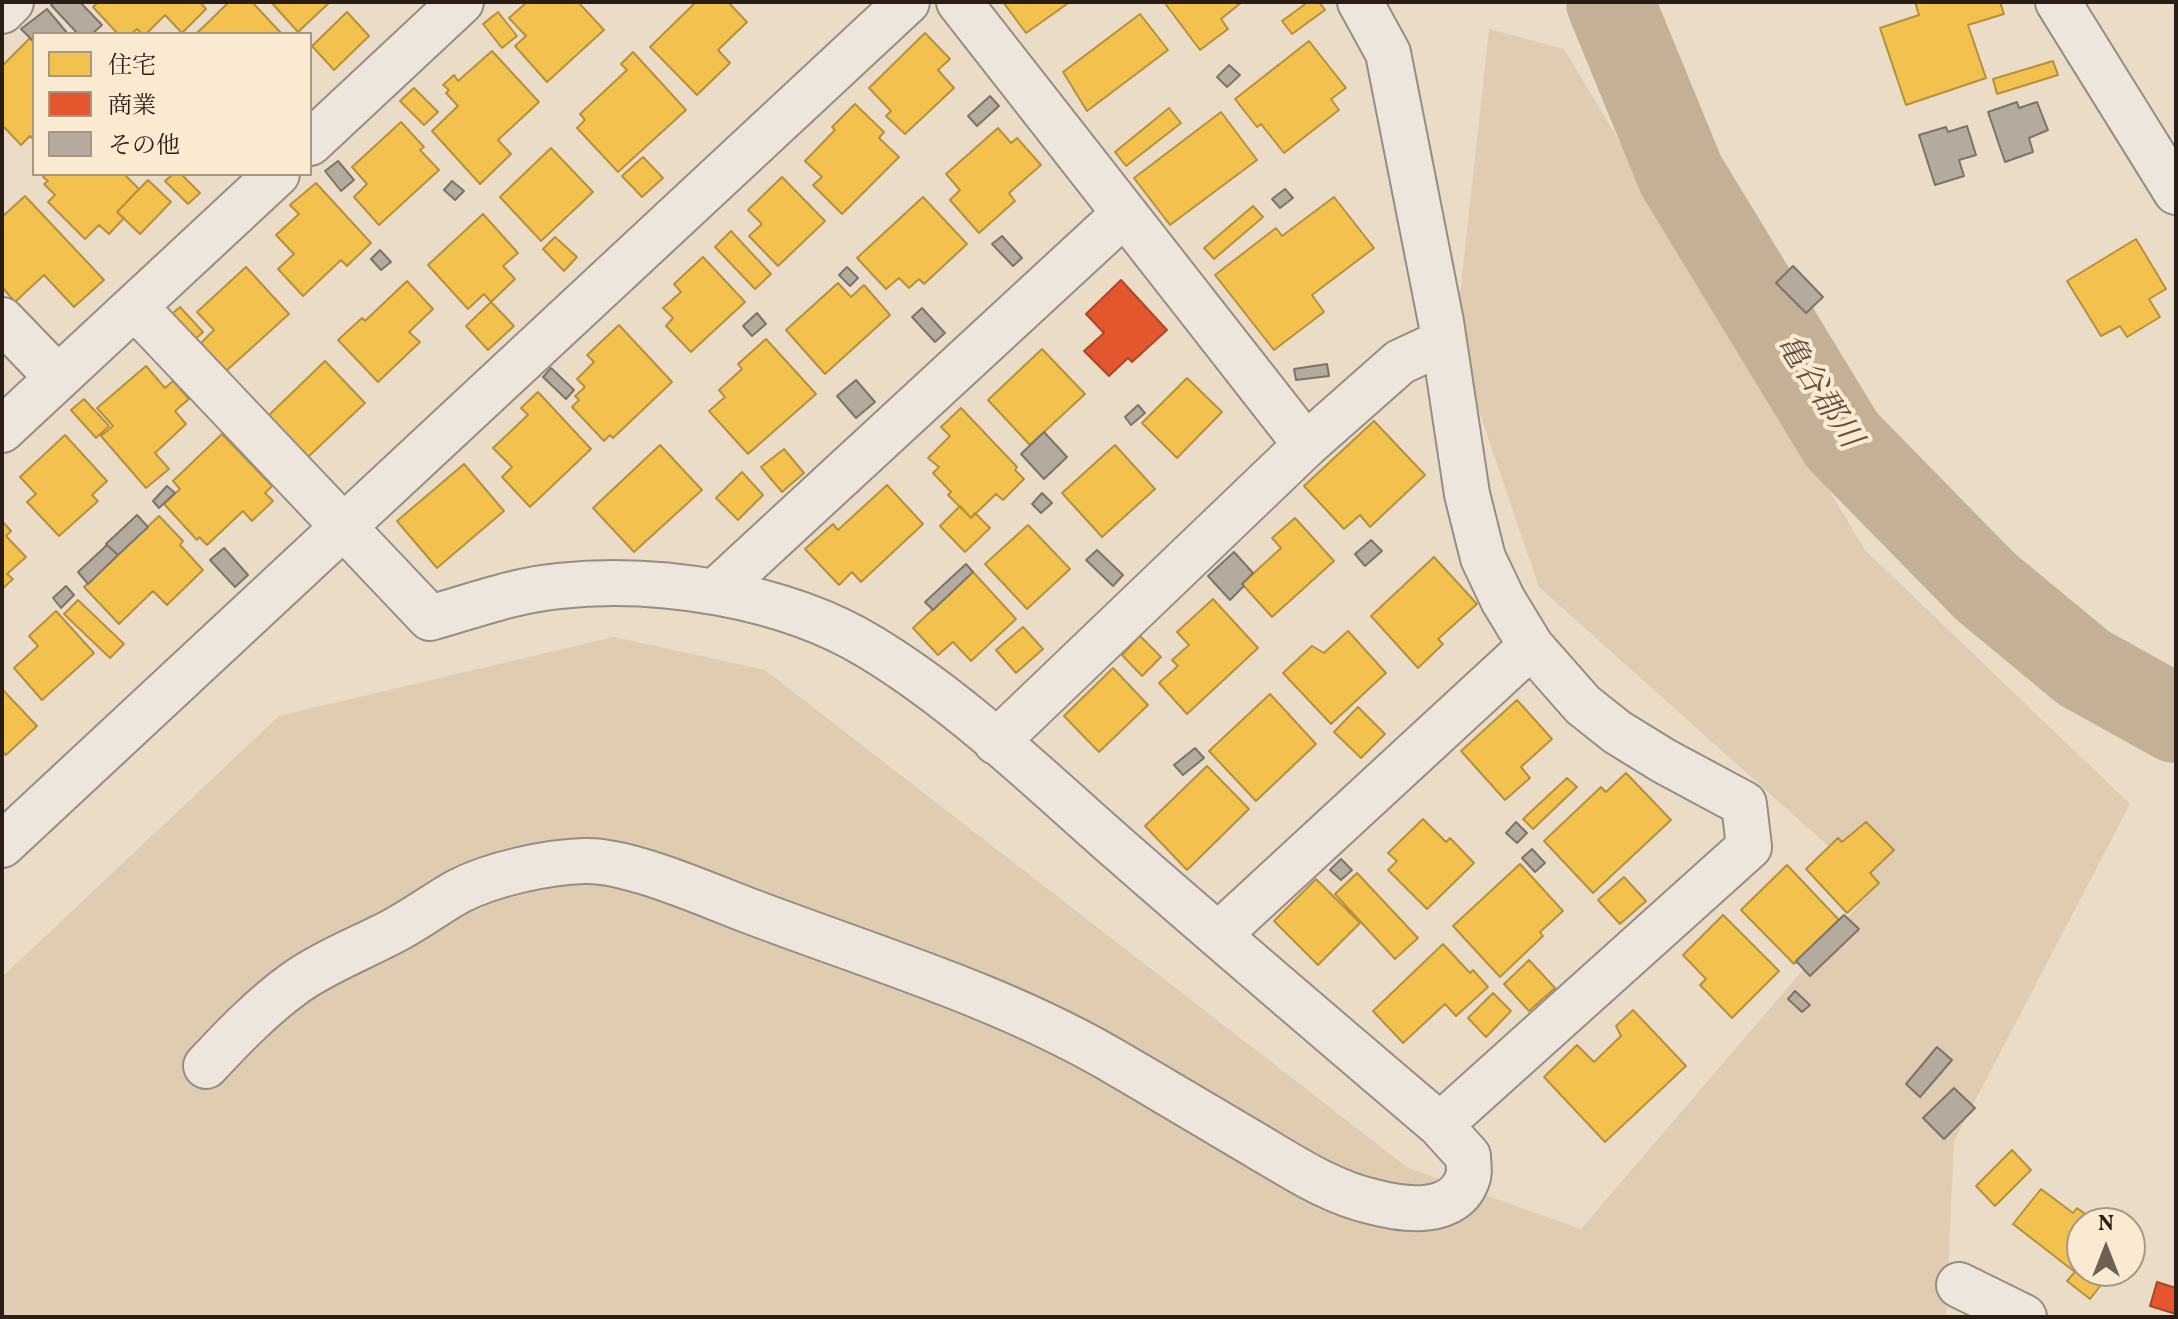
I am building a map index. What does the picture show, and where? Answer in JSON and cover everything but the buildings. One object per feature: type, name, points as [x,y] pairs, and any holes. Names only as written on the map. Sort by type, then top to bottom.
[{"type":"street","points":[[2,11],[11,2]]},
{"type":"street","points":[[312,141],[461,2]]},
{"type":"street","points":[[2,845],[907,2]]},
{"type":"street","points":[[959,2],[1306,445]]},
{"type":"street","points":[[1360,2],[1388,53],[1443,342],[1467,494],[1483,558],[1503,600],[1531,646],[1583,705],[1617,732],[1664,761],[1744,804],[1749,847],[1440,1125]]},
{"type":"street","points":[[2058,2],[2176,192]]},
{"type":"street","points":[[2,430],[275,176]]},
{"type":"street","points":[[716,591],[1124,214]]},
{"type":"street","points":[[135,307],[430,618],[515,594],[559,586],[647,584],[716,591],[782,609],[868,646],[914,677],[996,742],[1440,1125],[1468,1156],[1469,1176],[1458,1194],[1444,1203],[1421,1209],[1374,1203],[1344,1193],[1308,1176],[1104,1056],[1032,1020],[974,995],[695,891],[621,865],[587,860],[539,867],[461,890],[401,927],[297,981],[250,1019],[206,1066]]},
{"type":"street","points":[[2,320],[58,378]]},
{"type":"street","points":[[996,742],[1306,445],[1400,362],[1443,342]]},
{"type":"street","points":[[1218,935],[1531,646]]},
{"type":"street","points":[[1959,1285],[2024,1317]]},
{"type":"shaded area","points":[[1489,29],[1564,49],[1865,550],[2130,804],[1954,1141],[1946,1317],[2,1317],[2,977],[279,716],[614,637],[765,670],[1408,1168],[1581,1229],[1874,887],[1539,587],[1455,341]]},
{"type":"waterway","name":"亀谷郡川","points":[[1610,2],[1681,175],[1842,440],[1986,587],[2084,668],[2176,719]]}]
